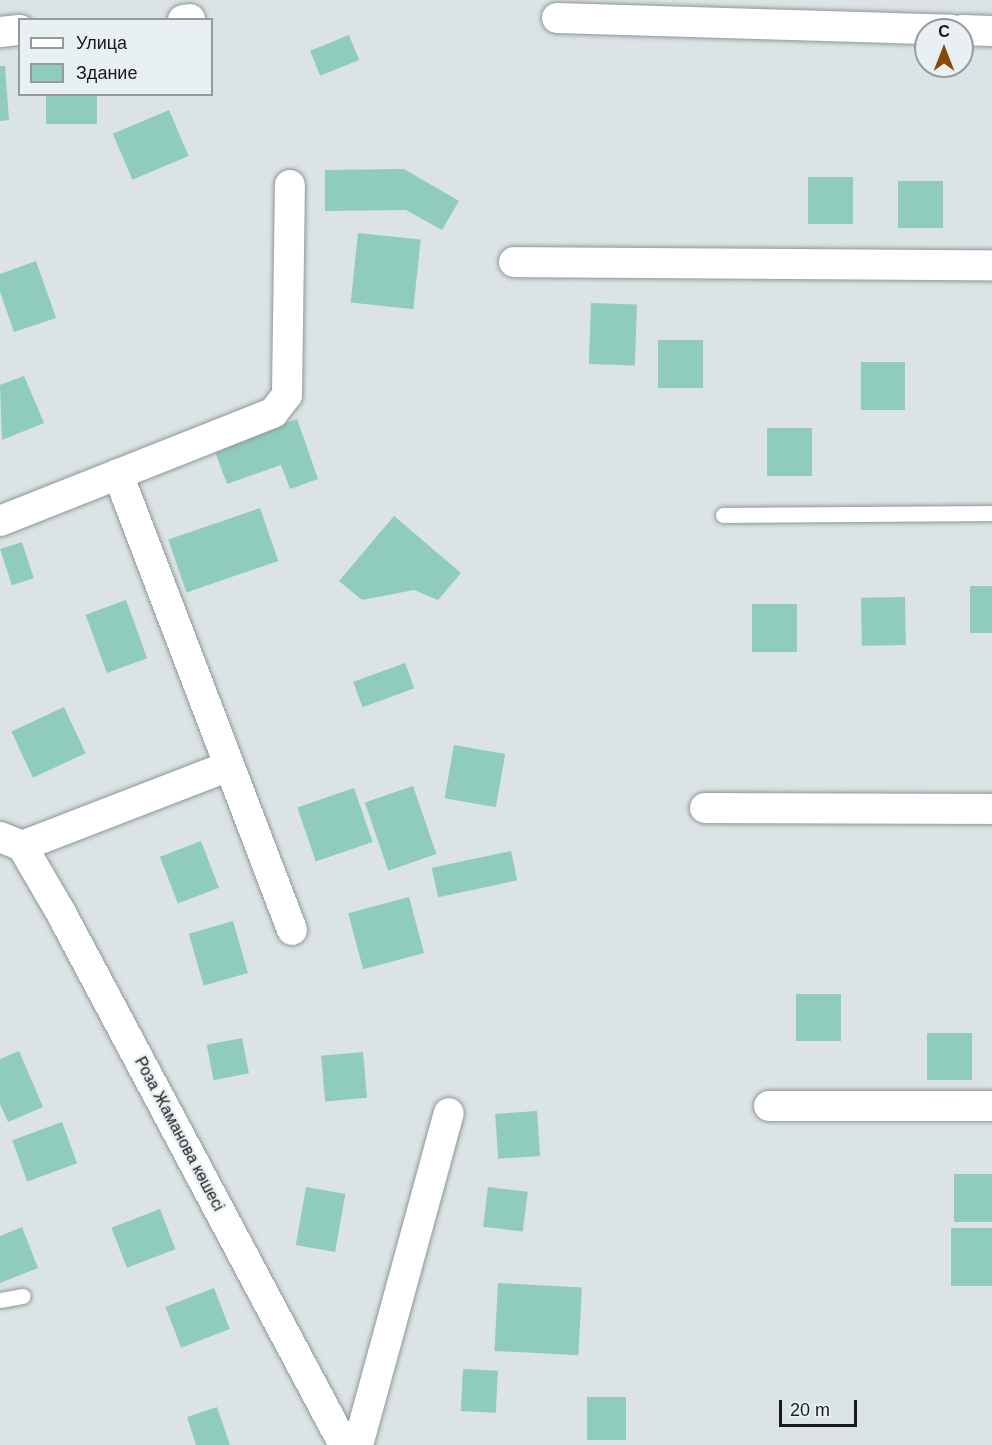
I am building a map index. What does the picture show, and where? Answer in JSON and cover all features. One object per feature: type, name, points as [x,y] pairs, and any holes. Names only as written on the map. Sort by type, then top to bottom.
[{"type":"street","points":[[557,18],[914,29]]},
{"type":"street","points":[[0,32],[18,30]]},
{"type":"street","points":[[974,30],[992,31]]},
{"type":"street","points":[[0,521],[273,413],[287,395],[290,185]]},
{"type":"street","points":[[513,262],[992,265]]},
{"type":"street","points":[[118,474],[292,930]]},
{"type":"street","points":[[11,841],[229,766]]},
{"type":"street","points":[[705,808],[992,809]]},
{"type":"street","name":"Роза Жаманова көшесі","points":[[11,841],[345,1445]]},
{"type":"street","points":[[769,1106],[992,1106]]},
{"type":"street","points":[[358,1445],[449,1113]]},
{"type":"lane","points":[[723,515],[992,513]]},
{"type":"lane","points":[[0,1300],[23,1296]]},
{"type":"building","points":[[349,35],[359,60],[320,76],[310,51]]},
{"type":"building","points":[[0,66],[5,66],[9,120],[0,121]]},
{"type":"building","points":[[46,96],[97,96],[97,124],[46,124]]},
{"type":"building","points":[[169,110],[189,156],[132,180],[113,134]]},
{"type":"building","points":[[404,169],[459,201],[442,230],[406,210],[325,211],[325,170]]},
{"type":"building","points":[[808,177],[853,177],[853,224],[808,224]]},
{"type":"building","points":[[898,181],[943,181],[943,228],[898,228]]},
{"type":"building","points":[[358,233],[421,240],[413,309],[351,303]]},
{"type":"building","points":[[36,261],[56,318],[14,332],[0,292],[0,274]]},
{"type":"building","points":[[591,303],[637,305],[635,366],[589,364]]},
{"type":"building","points":[[658,340],[703,340],[703,388],[658,388]]},
{"type":"building","points":[[861,362],[905,362],[905,410],[861,410]]},
{"type":"building","points":[[24,376],[44,423],[2,440],[0,385]]},
{"type":"building","points":[[297,419],[318,479],[290,489],[281,465],[227,484],[214,449]]},
{"type":"building","points":[[767,428],[812,428],[812,476],[767,476]]},
{"type":"building","points":[[260,508],[278,561],[187,593],[168,540]]},
{"type":"building","points":[[394,516],[461,573],[438,600],[414,590],[362,600],[339,581]]},
{"type":"building","points":[[22,542],[34,578],[12,585],[0,549]]},
{"type":"building","points":[[970,586],[992,586],[992,633],[970,633]]},
{"type":"building","points":[[905,597],[906,645],[862,646],[861,598]]},
{"type":"building","points":[[126,600],[147,658],[107,673],[86,615]]},
{"type":"building","points":[[752,604],[797,604],[797,652],[752,652]]},
{"type":"building","points":[[405,663],[414,688],[363,707],[353,682]]},
{"type":"building","points":[[64,707],[86,753],[33,778],[11,732]]},
{"type":"building","points":[[454,745],[505,754],[496,807],[445,798]]},
{"type":"building","points":[[413,786],[436,854],[388,871],[365,803]]},
{"type":"building","points":[[354,788],[373,842],[316,861],[297,808]]},
{"type":"building","points":[[201,841],[219,888],[178,903],[160,857]]},
{"type":"building","points":[[511,851],[517,880],[438,897],[432,868]]},
{"type":"building","points":[[409,897],[424,953],[363,969],[348,913]]},
{"type":"building","points":[[233,921],[248,973],[204,986],[189,934]]},
{"type":"building","points":[[796,994],[841,994],[841,1041],[796,1041]]},
{"type":"building","points":[[927,1033],[972,1033],[972,1080],[927,1080]]},
{"type":"building","points":[[242,1038],[249,1073],[214,1080],[207,1045]]},
{"type":"building","points":[[19,1051],[43,1107],[8,1122],[0,1104],[0,1059]]},
{"type":"building","points":[[363,1052],[367,1098],[325,1101],[321,1056]]},
{"type":"building","points":[[537,1111],[540,1156],[498,1159],[495,1114]]},
{"type":"building","points":[[62,1122],[77,1163],[27,1181],[12,1140]]},
{"type":"building","points":[[954,1174],[992,1174],[992,1222],[954,1222]]},
{"type":"building","points":[[306,1187],[345,1194],[335,1252],[296,1245]]},
{"type":"building","points":[[488,1187],[528,1192],[523,1232],[483,1227]]},
{"type":"building","points":[[160,1209],[175,1249],[127,1268],[111,1228]]},
{"type":"building","points":[[22,1227],[38,1268],[0,1283],[0,1236]]},
{"type":"building","points":[[951,1228],[992,1228],[992,1286],[951,1286]]},
{"type":"building","points":[[498,1283],[582,1287],[578,1355],[494,1351]]},
{"type":"building","points":[[214,1288],[230,1329],[181,1348],[165,1307]]},
{"type":"building","points":[[463,1369],[498,1371],[496,1413],[461,1411]]},
{"type":"building","points":[[587,1397],[626,1397],[626,1440],[587,1440]]},
{"type":"building","points":[[217,1407],[230,1445],[196,1445],[187,1417]]}]
